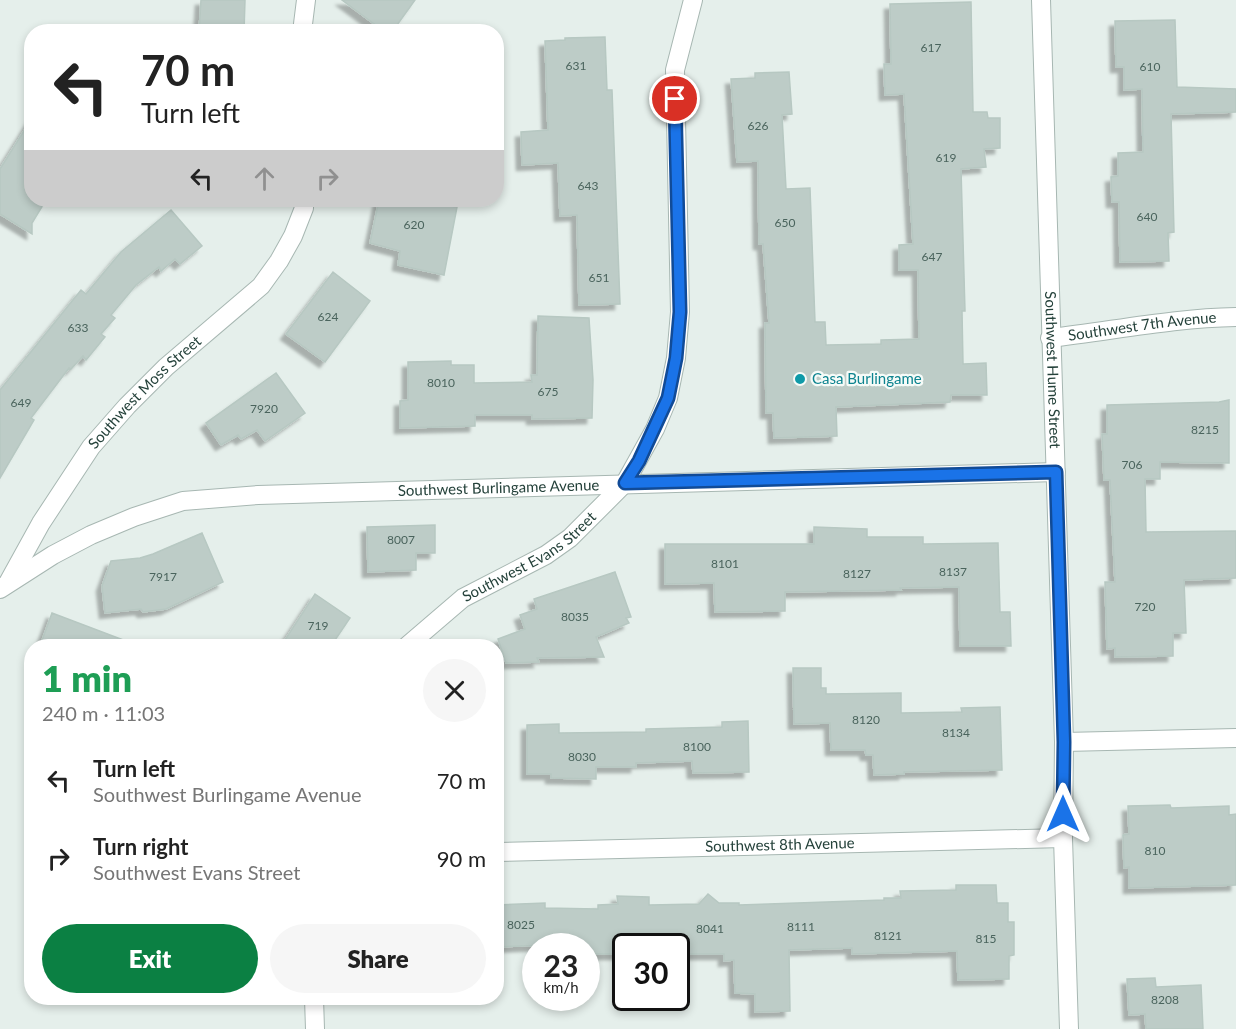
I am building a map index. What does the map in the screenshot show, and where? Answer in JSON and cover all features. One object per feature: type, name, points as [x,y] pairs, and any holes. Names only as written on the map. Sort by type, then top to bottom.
[{"type":"street","points":[[303,24],[306,0]]},
{"type":"street","name":"Southwest Evans Street","points":[[415,639],[463,598],[546,555],[570,538],[625,483],[639,461],[668,398],[676,358],[680,312],[675,70],[693,0]]},
{"type":"street","name":"Southwest Hume Street","points":[[1041,0],[1064,742],[1063,838],[1069,1029]]},
{"type":"street","name":"Southwest Moss Street","points":[[0,601],[4,586],[91,447],[166,367],[261,286],[293,236],[304,207]]},
{"type":"street","name":"Southwest 7th Avenue","points":[[1050,338],[1175,320],[1236,317]]},
{"type":"street","name":"Southwest Burlingame Avenue","points":[[4,586],[53,555],[91,535],[134,517],[183,501],[258,495],[1056,472]]},
{"type":"street","points":[[1064,742],[1236,738]]},
{"type":"street","name":"Southwest 8th Avenue","points":[[504,852],[1063,838]]},
{"type":"street","points":[[314,1005],[315,1029]]},
{"type":"building","points":[[201,0],[245,0],[244,24],[200,24]]},
{"type":"building","points":[[342,0],[415,0],[398,24],[374,24]]},
{"type":"building","points":[[971,2],[973,112],[987,112],[988,118],[1000,118],[1000,148],[984,149],[986,167],[961,169],[965,311],[962,311],[963,364],[986,363],[987,395],[951,395],[950,402],[836,407],[837,436],[774,438],[773,413],[766,413],[765,323],[769,323],[763,244],[759,244],[758,161],[737,162],[731,79],[755,78],[755,73],[789,72],[792,114],[782,115],[786,189],[810,188],[815,322],[825,322],[826,345],[881,344],[881,340],[919,339],[918,270],[899,270],[899,245],[913,244],[904,94],[885,95],[884,64],[891,64],[890,4]]},
{"type":"building","points":[[1175,20],[1177,87],[1236,89],[1236,112],[1171,114],[1174,232],[1168,233],[1169,261],[1120,262],[1119,202],[1112,202],[1111,177],[1118,176],[1118,153],[1143,152],[1142,89],[1124,90],[1124,67],[1116,67],[1115,21]]},
{"type":"building","points":[[605,37],[607,90],[612,90],[620,304],[579,305],[577,215],[560,216],[558,163],[522,165],[521,132],[548,130],[545,41]]},
{"type":"building","points":[[24,131],[24,207],[42,207],[32,223],[32,234],[0,214],[0,169]]},
{"type":"building","points":[[378,207],[457,207],[444,275],[398,265],[400,251],[370,243]]},
{"type":"building","points":[[171,210],[202,246],[180,264],[175,259],[161,271],[159,267],[136,285],[111,315],[115,318],[101,334],[105,337],[86,360],[83,356],[71,369],[69,368],[31,418],[34,420],[0,478],[0,390],[81,290],[86,294],[121,252]]},
{"type":"building","points":[[333,272],[370,301],[325,362],[286,334]]},
{"type":"building","points":[[538,316],[589,318],[593,380],[592,418],[532,419],[532,415],[475,415],[475,426],[400,428],[400,401],[408,400],[408,362],[451,361],[451,365],[474,365],[474,383],[532,382],[531,375],[537,375]]},
{"type":"building","points":[[276,373],[305,413],[265,441],[257,430],[241,439],[238,435],[221,445],[206,423]]},
{"type":"building","points":[[1229,400],[1229,463],[1160,462],[1160,479],[1145,479],[1146,532],[1236,531],[1236,578],[1184,580],[1186,633],[1173,633],[1173,656],[1115,657],[1115,648],[1107,649],[1105,582],[1115,582],[1110,480],[1104,480],[1102,434],[1107,434],[1107,405]]},
{"type":"building","points":[[435,525],[435,553],[416,553],[416,570],[368,572],[367,527]]},
{"type":"building","points":[[814,527],[867,529],[867,537],[923,537],[923,544],[998,543],[1000,612],[1010,612],[1011,646],[960,646],[959,587],[785,592],[785,611],[715,612],[714,583],[665,584],[665,544],[814,544]]},
{"type":"building","points":[[202,533],[223,582],[166,609],[105,613],[102,586],[111,561],[140,558],[153,554]]},
{"type":"building","points":[[615,572],[631,617],[626,618],[629,623],[596,637],[604,657],[537,658],[539,662],[506,663],[504,639],[498,639],[525,629],[520,615],[537,609],[534,599]]},
{"type":"building","points":[[315,594],[350,618],[336,639],[286,639]]},
{"type":"building","points":[[52,613],[121,639],[43,639]]},
{"type":"building","points":[[793,668],[821,668],[821,688],[826,688],[826,694],[901,693],[901,713],[962,712],[961,708],[1000,707],[1002,770],[904,772],[904,774],[874,775],[873,755],[866,755],[865,750],[831,750],[830,723],[794,724]]},
{"type":"building","points":[[748,721],[749,772],[693,773],[692,761],[636,763],[636,767],[596,767],[596,779],[551,778],[551,774],[527,774],[527,725],[559,724],[559,733],[646,732],[646,729],[722,727],[722,722]]},
{"type":"building","points":[[1170,805],[1171,808],[1229,806],[1229,815],[1236,814],[1236,885],[1129,888],[1129,867],[1124,868],[1123,835],[1129,834],[1128,806]]},
{"type":"building","points":[[956,885],[996,885],[997,903],[1008,903],[1008,922],[1014,922],[1014,955],[1009,956],[1009,979],[958,980],[957,951],[852,954],[852,948],[789,950],[790,1011],[755,1012],[755,994],[735,993],[734,960],[724,961],[724,954],[690,954],[690,933],[612,933],[612,954],[600,954],[600,933],[522,933],[522,946],[504,947],[504,905],[545,903],[545,908],[598,909],[598,905],[618,904],[617,896],[649,897],[649,905],[699,904],[708,894],[719,903],[739,903],[739,905],[884,900],[884,898],[901,898],[900,891],[956,890]]},
{"type":"building","points":[[1155,978],[1156,987],[1201,985],[1203,1029],[1146,1029],[1145,1014],[1129,1015],[1127,979]]},
{"type":"place","name":"Casa Burlingame","points":[[800,379]]},
{"type":"route","points":[[675,99],[680,312],[676,358],[668,398],[639,461],[625,483],[1056,472],[1064,742],[1063,814]]}]
